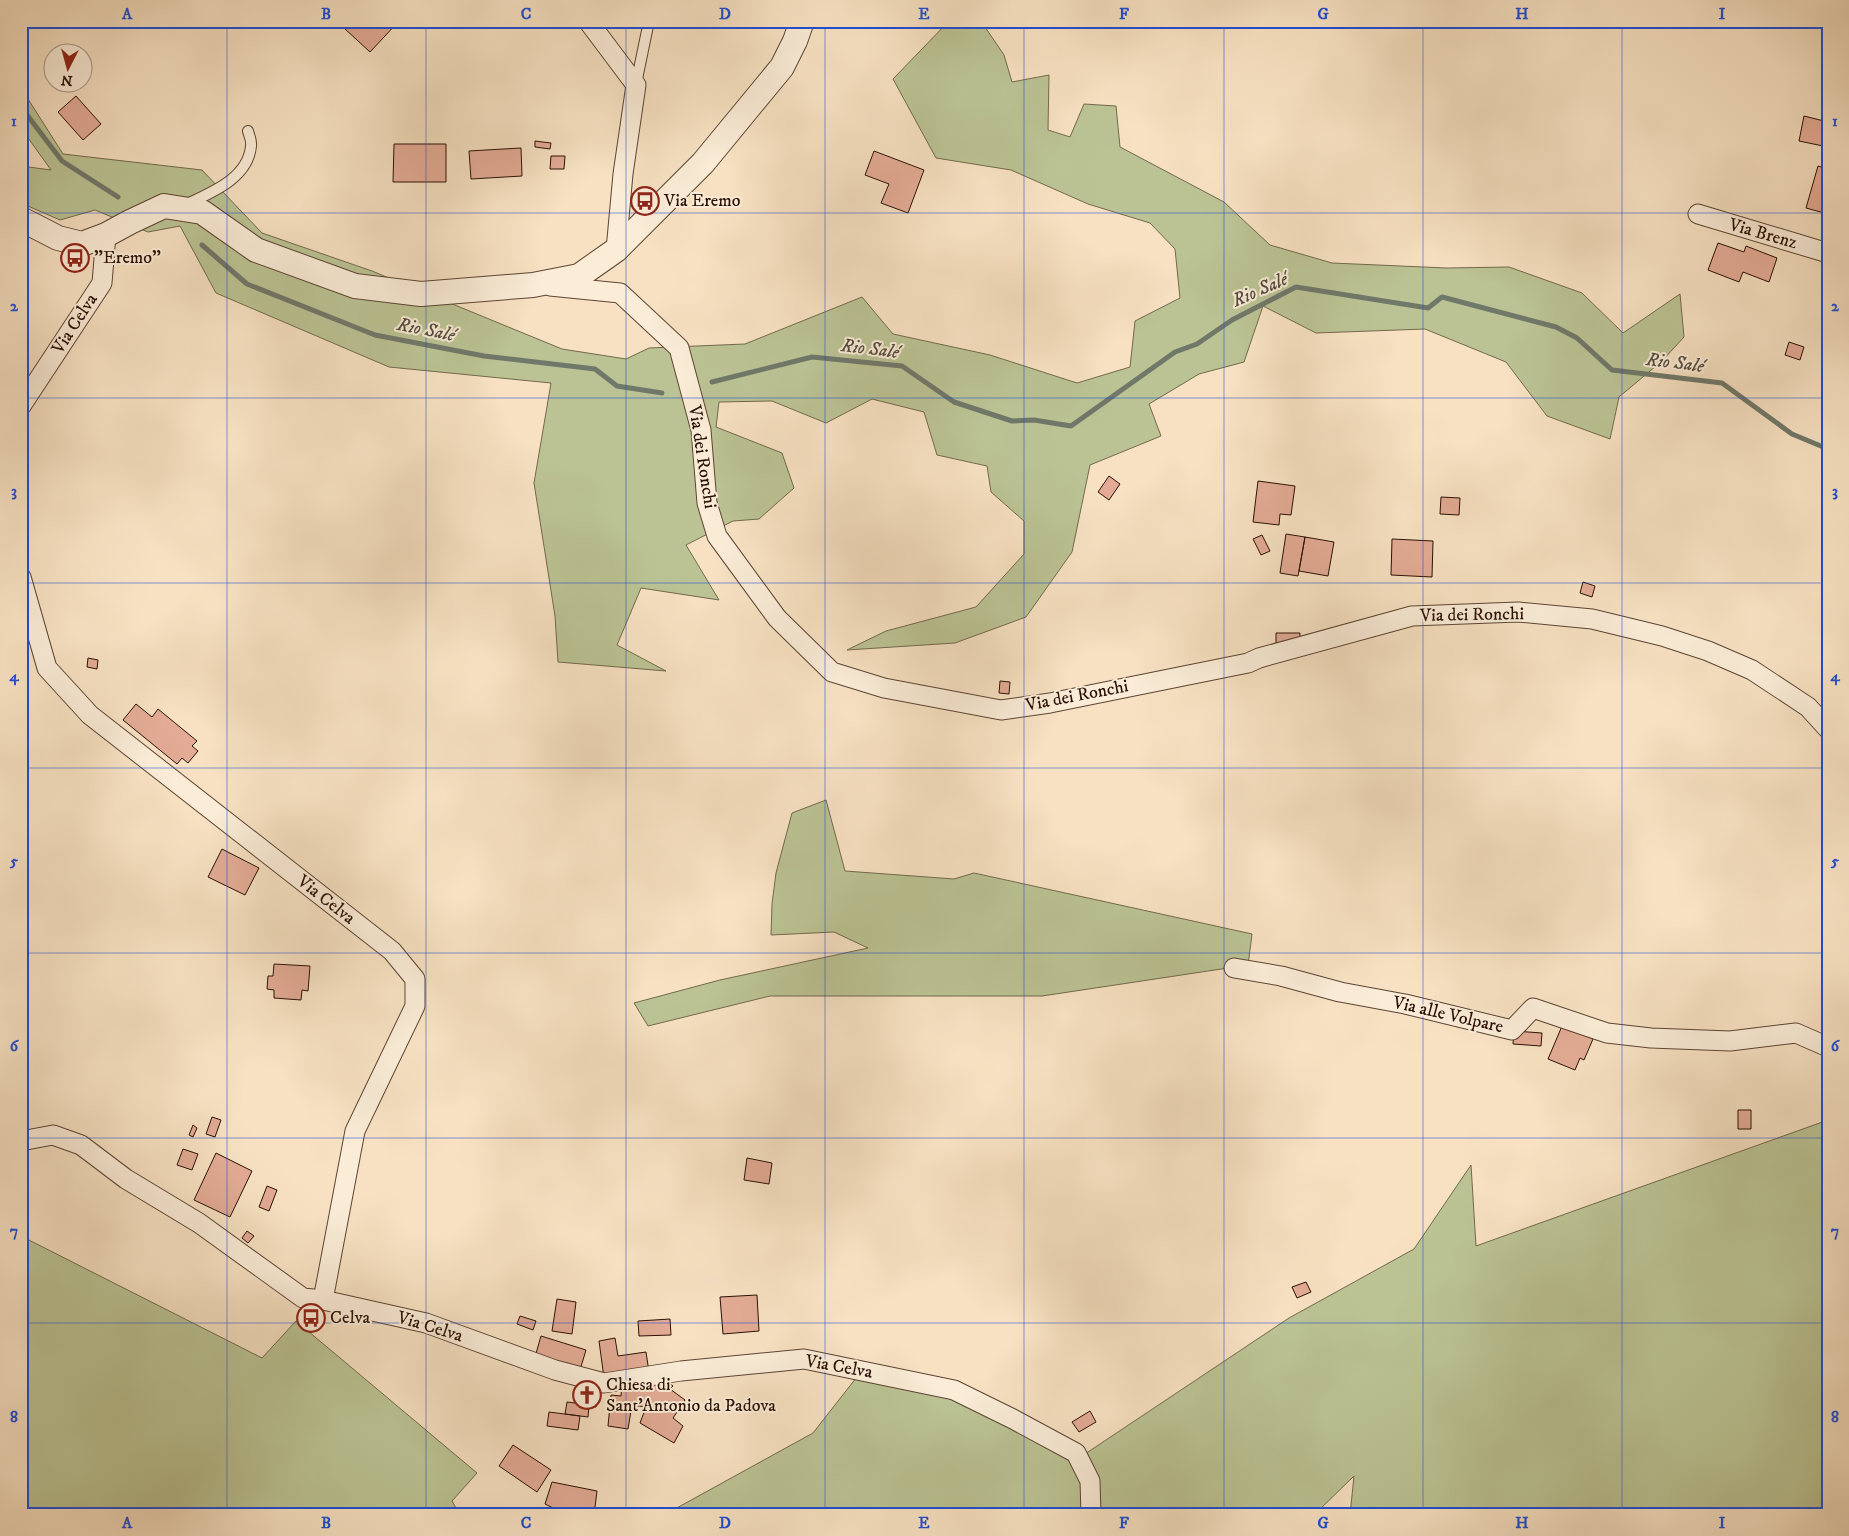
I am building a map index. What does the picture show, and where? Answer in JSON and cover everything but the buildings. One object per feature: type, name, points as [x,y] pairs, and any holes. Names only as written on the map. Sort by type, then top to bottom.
[{"type":"street","points":[[588,21],[636,85],[623,174],[616,250]]},
{"type":"street","points":[[21,219],[58,238],[82,244],[106,235],[164,206],[202,212],[256,250],[355,286],[421,294],[533,285],[579,276],[616,250],[703,163],[782,67],[795,41],[802,21]]},
{"type":"street","name":"Via Brenz","points":[[1698,214],[1828,253]]},
{"type":"street","name":"Via Celva","points":[[21,406],[102,283],[106,235]]},
{"type":"street","name":"Via dei Ronchi","points":[[533,285],[620,293],[679,348],[701,430],[707,504],[717,536],[777,618],[832,672],[884,688],[1001,710],[1050,703],[1248,663],[1259,658],[1412,616],[1518,612],[1592,619],[1662,636],[1708,650],[1752,670],[1808,707],[1828,729]]},
{"type":"street","name":"Via Celva","points":[[21,577],[47,668],[90,715],[392,951],[415,979],[415,1006],[355,1131],[323,1300]]},
{"type":"street","name":"Via alle Volpare","points":[[1234,968],[1281,976],[1340,992],[1405,1004],[1512,1030],[1533,1008],[1607,1033],[1651,1038],[1730,1041],[1796,1033],[1828,1046]]},
{"type":"street","name":"Via Celva","points":[[21,1141],[53,1135],[81,1145],[126,1179],[199,1223],[303,1298],[323,1300],[426,1323],[555,1370],[604,1383],[681,1371],[804,1359],[954,1390],[1013,1419],[1076,1454],[1090,1481],[1091,1515]]},
{"type":"lane","points":[[636,85],[649,21]]},
{"type":"lane","points":[[179,208],[229,182],[246,163],[252,145],[248,131]]},
{"type":"green space","points":[[949,21],[981,21],[1004,55],[1012,82],[1049,75],[1048,130],[1070,137],[1084,104],[1116,106],[1120,147],[1224,202],[1270,245],[1332,263],[1446,268],[1509,267],[1582,293],[1623,333],[1680,294],[1684,337],[1662,361],[1619,397],[1610,439],[1547,416],[1506,362],[1425,329],[1316,333],[1263,306],[1244,362],[1199,374],[1149,404],[1161,436],[1090,465],[1072,552],[1026,617],[955,643],[847,650],[886,631],[976,607],[1024,554],[1024,521],[991,492],[987,466],[937,455],[924,412],[872,399],[826,423],[772,401],[719,402],[716,427],[782,453],[794,488],[759,519],[733,521],[686,545],[719,600],[641,588],[617,645],[666,671],[558,662],[555,616],[534,483],[551,383],[389,367],[216,293],[180,226],[148,232],[95,210],[60,220],[21,203],[21,166],[51,170],[21,128],[21,92],[28,99],[63,154],[202,170],[262,233],[372,271],[562,349],[626,359],[649,348],[745,344],[862,297],[893,334],[990,355],[1077,383],[1130,367],[1135,321],[1180,298],[1175,249],[1150,223],[1088,204],[1011,170],[936,158],[893,79]]},
{"type":"green space","points":[[826,800],[845,871],[954,879],[974,873],[1252,934],[1248,965],[1042,996],[770,996],[648,1026],[634,1003],[720,980],[868,948],[834,932],[771,935],[776,873],[792,813]]},
{"type":"green space","points":[[1828,1120],[1828,1515],[1350,1515],[1354,1476],[1314,1515],[664,1515],[813,1433],[860,1373],[951,1397],[1076,1460],[1289,1318],[1414,1249],[1471,1165],[1476,1246]]},
{"type":"green space","points":[[21,1236],[262,1358],[296,1321],[477,1473],[452,1501],[460,1515],[21,1515]]},
{"type":"waterway","name":"Rio Salé","points":[[21,107],[62,161],[118,197]]},
{"type":"waterway","name":"Rio Salé","points":[[202,245],[247,284],[375,335],[484,356],[595,369],[617,386],[662,393]]},
{"type":"waterway","name":"Rio Salé","points":[[712,382],[812,357],[902,366],[954,402],[1012,421],[1034,420],[1071,426],[1175,352],[1197,344],[1232,320],[1296,287],[1428,308],[1442,297],[1556,327],[1577,338],[1612,370],[1722,383],[1792,434],[1828,449]]},
{"type":"place","name":"Via Eremo","points":[[645,201]]},
{"type":"place","name":"\"Eremo\"","points":[[75,258]]},
{"type":"place","name":"Celva","points":[[311,1318]]},
{"type":"place","name":"Chiesa di Sant'Antonio da Padova","points":[[587,1395]]}]
